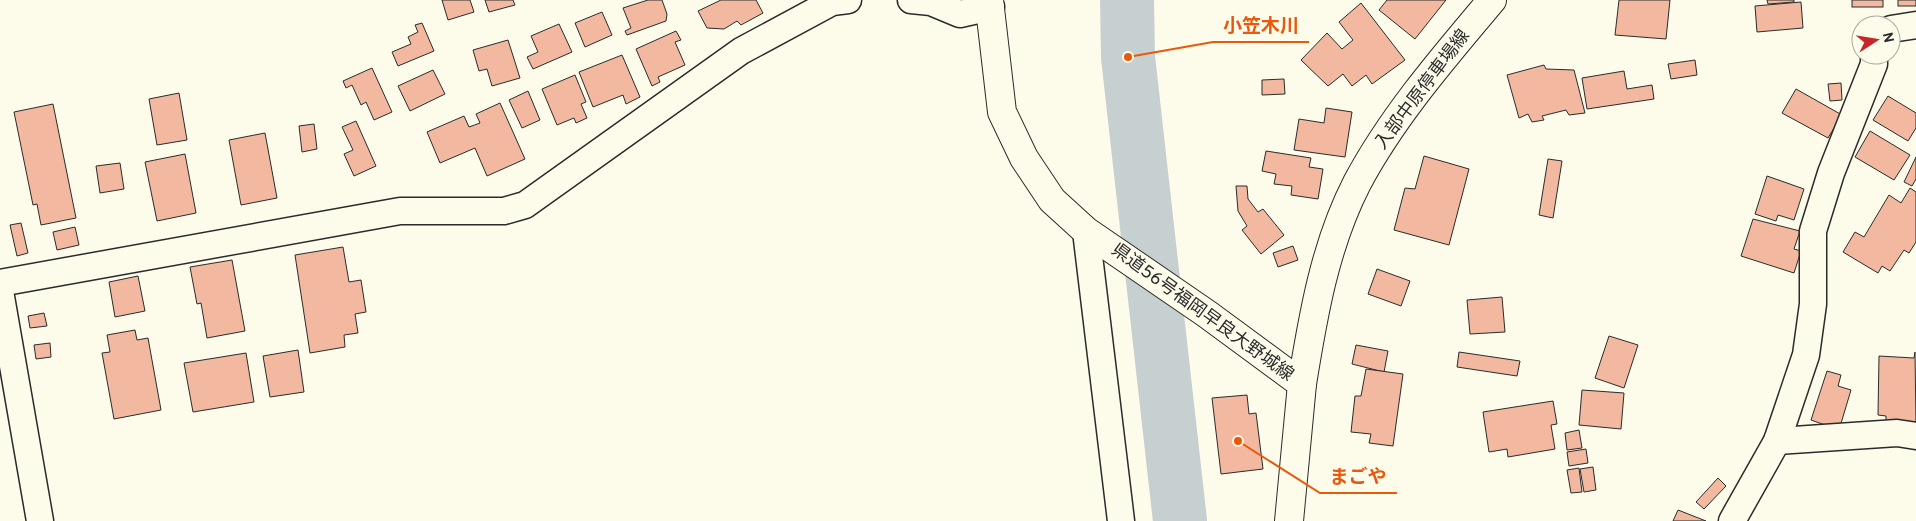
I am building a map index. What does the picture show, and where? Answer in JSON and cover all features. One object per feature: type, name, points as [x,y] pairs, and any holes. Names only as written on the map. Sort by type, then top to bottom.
[{"type":"main road","name":"入部中原停車場線","points":[[1289,521],[1302,384],[1312,318],[1333,241],[1357,184],[1395,122],[1492,0]]},
{"type":"main road","name":"県道56号福岡早良大野城線","points":[[990,4],[1002,112],[1024,158],[1052,200],[1094,236],[1207,314],[1302,384]]},
{"type":"street","points":[[0,283],[400,211],[504,211],[525,205],[741,51],[832,2],[848,0]]},
{"type":"street","points":[[911,0],[931,2],[960,14],[990,4]]},
{"type":"street","points":[[1901,27],[1916,25]]},
{"type":"street","points":[[1732,521],[1778,440],[1806,355],[1813,304],[1813,231],[1831,173],[1874,65]]},
{"type":"street","points":[[1094,236],[1122,521]]},
{"type":"street","points":[[0,291],[40,521]]},
{"type":"street","points":[[1778,440],[1897,434],[1916,436]]},
{"type":"building","points":[[442,0],[470,0],[474,12],[448,20]]},
{"type":"building","points":[[485,0],[513,0],[515,5],[489,12]]},
{"type":"building","points":[[648,0],[662,0],[667,14],[666,21],[627,35],[625,31],[631,28],[623,8]]},
{"type":"building","points":[[721,0],[756,0],[763,13],[741,25],[737,21],[724,29],[707,28],[698,11]]},
{"type":"building","points":[[1387,0],[1446,0],[1415,39],[1379,10]]},
{"type":"building","points":[[1619,0],[1670,0],[1666,39],[1615,35]]},
{"type":"building","points":[[1767,0],[1794,0],[1794,2],[1768,4]]},
{"type":"building","points":[[1852,0],[1883,0],[1883,7],[1852,7]]},
{"type":"building","points":[[1898,0],[1916,0],[1916,6],[1898,6]]},
{"type":"building","points":[[1801,2],[1803,28],[1757,32],[1755,6]]},
{"type":"building","points":[[1361,3],[1405,60],[1372,84],[1366,75],[1352,86],[1343,74],[1328,86],[1301,60],[1327,33],[1342,49],[1353,40],[1339,22]]},
{"type":"building","points":[[602,12],[612,35],[585,47],[575,23]]},
{"type":"building","points":[[422,23],[434,51],[398,66],[392,52],[411,44],[408,37],[418,32],[415,25]]},
{"type":"building","points":[[559,24],[572,52],[533,69],[527,57],[538,52],[531,36]]},
{"type":"building","points":[[676,31],[681,40],[675,42],[685,65],[658,77],[660,82],[652,86],[636,49]]},
{"type":"building","points":[[508,40],[520,78],[492,86],[487,69],[479,71],[473,50]]},
{"type":"building","points":[[622,55],[640,97],[626,104],[623,95],[593,107],[579,72]]},
{"type":"building","points":[[1695,60],[1697,75],[1671,79],[1668,64]]},
{"type":"building","points":[[1544,65],[1546,69],[1574,70],[1585,113],[1569,115],[1566,110],[1542,116],[1544,120],[1532,122],[1528,114],[1519,118],[1507,75]]},
{"type":"building","points":[[372,68],[392,112],[374,120],[366,102],[361,105],[352,85],[346,88],[343,81]]},
{"type":"building","points":[[433,70],[445,94],[410,111],[398,86]]},
{"type":"building","points":[[1624,71],[1627,89],[1652,85],[1654,99],[1587,109],[1582,78]]},
{"type":"building","points":[[575,75],[586,102],[581,104],[587,118],[576,123],[574,118],[557,125],[542,89]]},
{"type":"building","points":[[1284,79],[1285,94],[1262,95],[1262,80]]},
{"type":"building","points":[[1841,83],[1842,100],[1830,101],[1828,84]]},
{"type":"building","points":[[1796,89],[1842,115],[1828,138],[1782,113]]},
{"type":"building","points":[[528,91],[540,120],[522,128],[509,100]]},
{"type":"building","points":[[179,93],[187,140],[157,145],[149,99]]},
{"type":"building","points":[[1888,96],[1916,113],[1916,128],[1908,141],[1873,120]]},
{"type":"building","points":[[500,103],[525,159],[487,176],[475,148],[440,163],[427,132],[464,116],[469,127],[480,123],[476,114]]},
{"type":"building","points":[[53,104],[76,218],[41,225],[37,204],[33,205],[14,112]]},
{"type":"building","points":[[1326,108],[1352,112],[1345,157],[1294,150],[1299,119],[1324,123]]},
{"type":"building","points":[[356,121],[376,166],[354,176],[344,154],[353,150],[342,127]]},
{"type":"building","points":[[314,124],[317,149],[302,152],[299,126]]},
{"type":"building","points":[[1870,131],[1910,155],[1894,180],[1855,157]]},
{"type":"building","points":[[265,133],[277,198],[241,205],[229,140]]},
{"type":"building","points":[[1266,151],[1311,158],[1309,167],[1323,169],[1318,199],[1291,195],[1292,186],[1274,184],[1276,174],[1262,171]]},
{"type":"building","points":[[185,154],[196,213],[157,221],[145,162]]},
{"type":"building","points":[[1424,156],[1469,169],[1449,245],[1394,230],[1405,188],[1415,189]]},
{"type":"building","points":[[1916,157],[1916,179],[1912,186],[1904,182]]},
{"type":"building","points":[[1548,159],[1562,161],[1553,218],[1539,215]]},
{"type":"building","points":[[120,163],[124,189],[100,193],[96,166]]},
{"type":"building","points":[[1767,176],[1804,189],[1794,220],[1778,215],[1776,221],[1755,214]]},
{"type":"building","points":[[1236,186],[1247,186],[1248,199],[1258,212],[1263,209],[1284,235],[1261,254],[1242,230],[1247,226],[1238,211]]},
{"type":"building","points":[[1910,188],[1916,192],[1916,242],[1909,253],[1904,250],[1890,271],[1882,266],[1878,273],[1843,252],[1855,232],[1864,237],[1889,195],[1901,203]]},
{"type":"building","points":[[1753,219],[1800,231],[1794,249],[1801,251],[1794,273],[1741,256]]},
{"type":"building","points":[[21,223],[28,253],[17,256],[10,225]]},
{"type":"building","points":[[75,227],[79,245],[57,250],[53,232]]},
{"type":"building","points":[[1293,246],[1298,260],[1278,267],[1273,253]]},
{"type":"building","points":[[343,247],[349,282],[361,280],[366,312],[355,314],[358,333],[344,335],[345,347],[310,353],[295,255]]},
{"type":"building","points":[[232,260],[245,331],[207,338],[201,303],[197,304],[190,267]]},
{"type":"building","points":[[1377,269],[1410,281],[1401,306],[1368,294]]},
{"type":"building","points":[[138,276],[145,311],[115,317],[109,282]]},
{"type":"building","points":[[1502,297],[1505,332],[1470,334],[1467,300]]},
{"type":"building","points":[[44,313],[47,326],[30,328],[28,316]]},
{"type":"building","points":[[135,330],[137,340],[148,338],[161,410],[114,419],[102,353],[110,352],[107,335]]},
{"type":"building","points":[[1609,336],[1638,345],[1624,388],[1595,378]]},
{"type":"building","points":[[50,343],[51,357],[36,359],[34,345]]},
{"type":"building","points":[[1356,345],[1388,351],[1384,372],[1352,364]]},
{"type":"building","points":[[298,350],[304,392],[270,397],[263,356]]},
{"type":"building","points":[[1459,352],[1520,361],[1517,376],[1457,367]]},
{"type":"building","points":[[1915,352],[1916,424],[1886,423],[1886,416],[1878,415],[1879,356],[1914,358]]},
{"type":"building","points":[[246,353],[254,402],[193,412],[184,363]]},
{"type":"building","points":[[1366,369],[1403,374],[1393,446],[1369,443],[1371,434],[1351,432],[1355,396],[1361,396]]},
{"type":"building","points":[[1827,371],[1841,375],[1838,386],[1851,390],[1839,430],[1811,420]]},
{"type":"building","points":[[1582,390],[1624,393],[1621,429],[1579,425]]},
{"type":"building","points":[[1247,395],[1249,414],[1256,413],[1263,469],[1221,474],[1212,398]]},
{"type":"building","points":[[1553,401],[1557,424],[1551,425],[1555,449],[1508,457],[1507,449],[1489,452],[1483,412]]},
{"type":"building","points":[[1579,430],[1582,448],[1567,450],[1565,433]]},
{"type":"building","points":[[1586,449],[1588,463],[1569,466],[1567,452]]},
{"type":"building","points":[[1593,467],[1596,490],[1584,492],[1580,469]]},
{"type":"building","points":[[1579,468],[1582,492],[1571,493],[1567,470]]},
{"type":"building","points":[[1718,478],[1726,486],[1704,509],[1696,502]]},
{"type":"building","points":[[1678,510],[1706,521],[1673,521]]},
{"type":"waterway","points":[[1127,0],[1128,57],[1180,521]]},
{"type":"place","name":"小笠木川","points":[[1128,57]]},
{"type":"place","name":"まごや","points":[[1238,441]]}]
